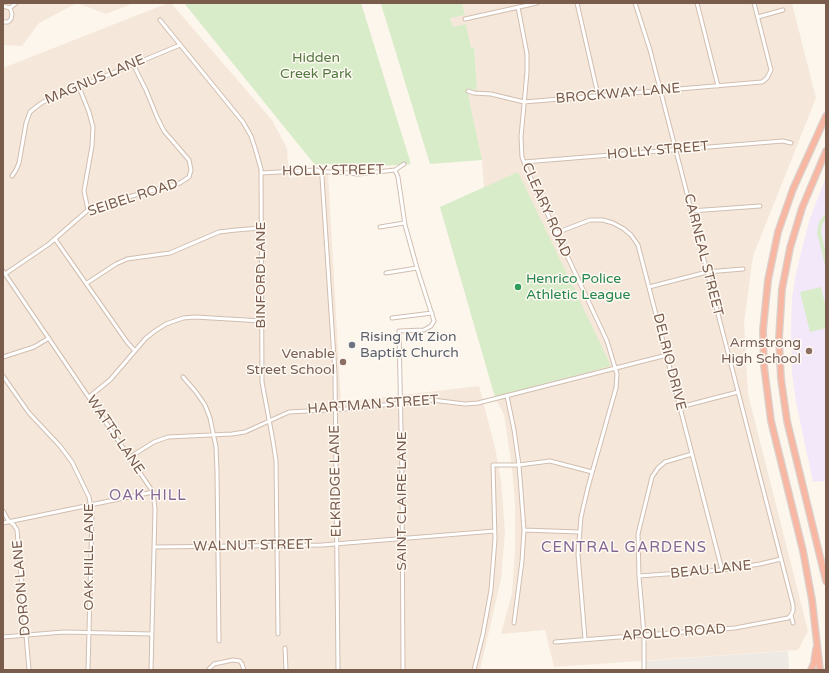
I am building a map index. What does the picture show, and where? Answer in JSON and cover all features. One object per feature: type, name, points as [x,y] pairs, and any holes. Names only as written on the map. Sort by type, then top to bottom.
[{"type":"highway","points":[[820,670],[818,638],[803,551],[770,421],[764,366],[764,330],[768,280],[778,232],[793,189],[826,116]]},
{"type":"highway","points":[[826,152],[802,208],[785,270],[780,308],[779,349],[783,399],[826,581]]},
{"type":"highway","points":[[804,489],[826,561]]},
{"type":"highway","points":[[811,670],[814,663],[818,638]]},
{"type":"street","points":[[10,8],[16,3]]},
{"type":"street","points":[[465,19],[537,3]]},
{"type":"street","points":[[577,3],[598,96]]},
{"type":"street","name":"CARNEAL STREET","points":[[635,3],[643,26],[676,149],[793,605],[791,615],[793,623]]},
{"type":"street","points":[[697,3],[718,86]]},
{"type":"street","points":[[754,3],[758,17],[783,10]]},
{"type":"street","points":[[3,6],[10,8]]},
{"type":"street","name":"CLEARY ROAD","points":[[518,7],[527,54],[520,142],[524,162],[607,341],[615,368],[617,383],[584,500],[579,532],[578,554],[585,639]]},
{"type":"street","points":[[3,22],[8,22],[11,19],[12,14],[10,8]]},
{"type":"street","name":"BROCKWAY LANE","points":[[468,91],[474,93],[491,94],[524,102],[762,82],[769,75],[770,67],[758,17]]},
{"type":"street","name":"BINFORD LANE","points":[[160,20],[247,129],[255,148],[261,173],[262,382],[276,461],[278,634]]},
{"type":"street","name":"MAGNUS LANE","points":[[12,176],[17,167],[26,123],[30,112],[36,107],[43,102],[180,44]]},
{"type":"street","name":"SEIBEL ROAD","points":[[4,272],[55,239],[88,210],[110,202],[180,183],[187,179],[190,175],[191,167],[189,160],[170,138],[161,124],[133,64]]},
{"type":"street","points":[[79,87],[93,127],[92,146],[84,191],[88,210]]},
{"type":"street","name":"HOLLY STREET","points":[[524,162],[783,141],[792,142]]},
{"type":"street","name":"HOLLY STREET","points":[[261,173],[317,170],[321,172],[358,174],[395,170],[404,164]]},
{"type":"street","points":[[392,318],[432,313],[404,223],[398,177],[395,170]]},
{"type":"street","name":"ELKRIDGE LANE","points":[[321,172],[334,353],[338,670]]},
{"type":"street","points":[[692,211],[760,206]]},
{"type":"street","name":"DELRIO DRIVE","points":[[556,233],[583,222],[595,220],[609,222],[621,227],[631,235],[638,246],[722,570]]},
{"type":"street","points":[[380,227],[404,223]]},
{"type":"street","points":[[87,283],[126,259],[170,253],[219,232],[261,228]]},
{"type":"street","points":[[55,239],[127,342],[135,351]]},
{"type":"street","points":[[386,273],[417,268]]},
{"type":"street","points":[[649,287],[707,272],[743,269]]},
{"type":"street","name":"WATTS LANE","points":[[4,272],[153,492],[155,509],[151,670]]},
{"type":"street","name":"SAINT CLAIRE LANE","points":[[403,670],[399,331],[424,330],[429,328],[434,321],[432,313]]},
{"type":"street","points":[[89,397],[110,380],[146,338],[166,324],[183,318],[203,317],[262,321]]},
{"type":"street","points":[[3,357],[34,347],[49,338]]},
{"type":"street","name":"HARTMAN STREET","points":[[130,457],[154,442],[168,437],[245,432],[285,413],[294,411],[335,409],[416,401],[442,400],[470,404],[667,355]]},
{"type":"street","name":"OAK HILL LANE","points":[[3,376],[29,413],[60,446],[72,462],[85,488],[91,505],[88,670]]},
{"type":"street","points":[[183,377],[205,405],[214,435],[217,471],[219,641]]},
{"type":"street","points":[[680,407],[738,392]]},
{"type":"street","points":[[507,396],[519,465],[524,530],[514,623]]},
{"type":"street","points":[[644,670],[644,635],[639,576],[638,534],[652,477],[658,468],[666,462],[692,454]]},
{"type":"street","points":[[474,670],[483,634],[491,590],[495,531],[493,465],[519,465],[550,461],[592,472]]},
{"type":"street","points":[[3,523],[153,492]]},
{"type":"street","name":"DORON LANE","points":[[3,511],[8,520],[17,530],[29,670]]},
{"type":"street","points":[[524,530],[579,532]]},
{"type":"street","name":"WALNUT STREET","points":[[154,547],[336,544],[402,540],[495,531]]},
{"type":"street","name":"BEAU LANE","points":[[639,576],[722,570],[781,559]]},
{"type":"street","name":"APOLLO ROAD","points":[[555,642],[735,628],[788,618],[791,615]]},
{"type":"street","points":[[3,637],[64,632],[152,634]]},
{"type":"street","points":[[285,648],[286,670]]},
{"type":"street","points":[[208,670],[214,664],[233,660],[240,661],[244,670]]},
{"type":"shaded area","points":[[3,3],[77,3],[39,23],[22,46],[3,45]]},
{"type":"shaded area","points":[[77,3],[134,3],[106,14]]},
{"type":"shaded area","points":[[171,3],[272,120],[287,148],[289,178],[328,173],[341,402],[479,386],[495,447],[501,480],[505,532],[501,579],[480,670],[3,670],[3,68]]},
{"type":"shaded area","points":[[462,3],[792,3],[816,98],[753,256],[744,323],[748,394],[808,631],[798,650],[554,667],[545,630],[501,634],[512,593],[515,550],[515,503],[512,468],[504,415],[495,397],[440,207],[484,188],[482,160],[466,89],[477,89],[474,47],[471,48],[452,27],[450,18],[465,14]]},
{"type":"shaded area","name":"Armstrong High School","points":[[826,177],[826,481],[813,482],[796,402],[792,373],[792,298],[796,273],[809,221]]},
{"type":"shaded area","points":[[788,651],[789,670],[644,670],[645,661]]},
{"type":"green space","name":"Hidden Creek Park","points":[[184,3],[361,3],[411,164],[352,168],[330,164],[315,165]]},
{"type":"green space","name":"Hidden Creek Park","points":[[462,3],[465,15],[450,18],[453,27],[466,24],[471,48],[474,47],[477,89],[467,90],[482,160],[430,164],[381,4]]},
{"type":"green space","name":"Henrico Police Athletic League","points":[[518,172],[611,366],[495,397],[440,207]]},
{"type":"green space","points":[[826,213],[826,218],[822,225],[821,232],[826,254],[826,269],[817,233],[819,222]]},
{"type":"green space","points":[[821,287],[826,308],[826,328],[810,332],[800,292]]},
{"type":"place","name":"Henrico Police Athletic League","points":[[518,287]]},
{"type":"place","name":"Rising Mt Zion Baptist Church","points":[[352,345]]},
{"type":"place","name":"Armstrong High School","points":[[809,351]]},
{"type":"place","name":"Venable Street School","points":[[343,362]]},
{"type":"district","name":"OAK HILL","points":[[148,496]]},
{"type":"district","name":"CENTRAL GARDENS","points":[[624,548]]}]
